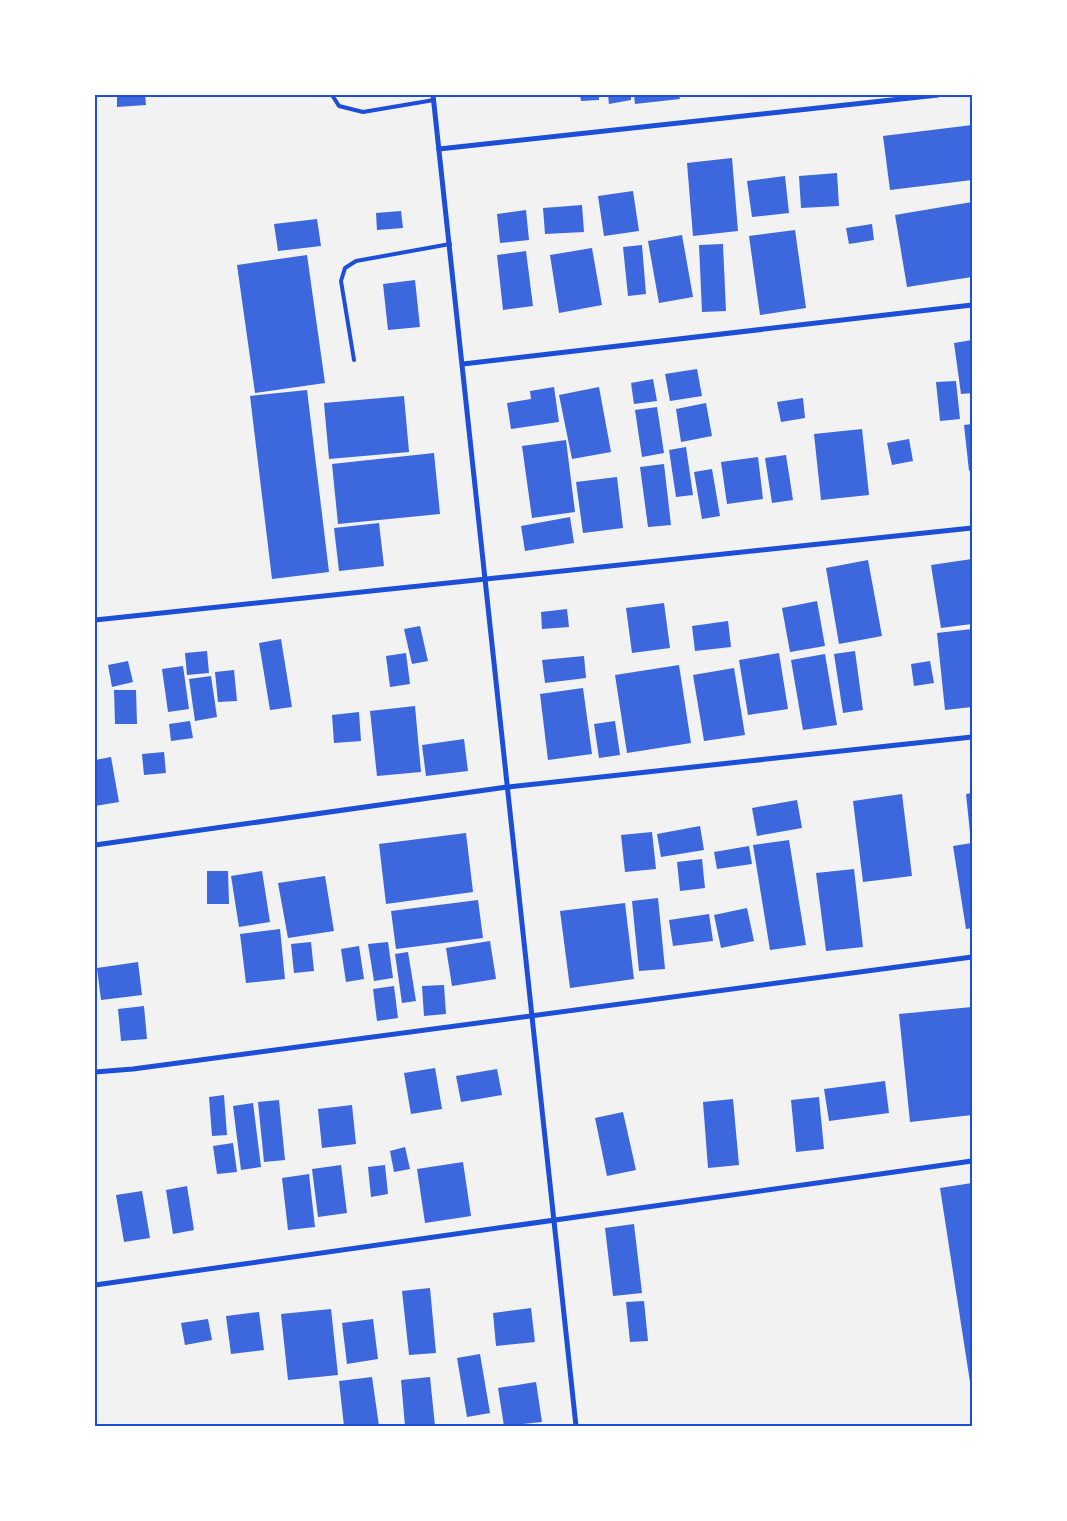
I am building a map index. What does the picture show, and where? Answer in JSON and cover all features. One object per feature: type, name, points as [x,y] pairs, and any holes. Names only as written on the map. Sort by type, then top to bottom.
[{"type":"street","points":[[439,148],[938,95]]},
{"type":"street","points":[[433,98],[576,1426]]},
{"type":"street","points":[[463,364],[972,305]]},
{"type":"street","points":[[95,620],[972,528]]},
{"type":"street","points":[[95,845],[507,787],[972,738]]},
{"type":"street","points":[[95,1072],[972,957]]},
{"type":"street","points":[[95,1285],[554,1219],[972,1162]]},
{"type":"lane","points":[[332,95],[339,106],[363,112],[433,98]]},
{"type":"lane","points":[[354,360],[341,281],[345,268],[356,262],[450,244]]},
{"type":"building","points":[[117,95],[145,95],[146,105],[117,107]]},
{"type":"building","points":[[580,95],[599,95],[599,100],[581,101]]},
{"type":"building","points":[[608,95],[631,95],[631,100],[609,104]]},
{"type":"building","points":[[634,95],[679,95],[680,99],[635,104]]},
{"type":"building","points":[[972,125],[972,180],[890,190],[883,136]]},
{"type":"building","points":[[732,158],[738,231],[693,236],[687,163]]},
{"type":"building","points":[[837,173],[839,206],[801,208],[799,176]]},
{"type":"building","points":[[785,176],[789,213],[752,217],[747,181]]},
{"type":"building","points":[[633,191],[639,231],[604,236],[598,196]]},
{"type":"building","points":[[972,202],[972,277],[907,287],[895,215]]},
{"type":"building","points":[[582,205],[584,232],[545,234],[543,208]]},
{"type":"building","points":[[526,210],[529,240],[500,243],[497,214]]},
{"type":"building","points":[[401,211],[403,228],[377,230],[376,213]]},
{"type":"building","points":[[317,219],[321,246],[278,251],[274,224]]},
{"type":"building","points":[[872,224],[874,240],[849,244],[846,228]]},
{"type":"building","points":[[795,230],[806,308],[760,315],[749,236]]},
{"type":"building","points":[[682,235],[693,297],[659,303],[648,241]]},
{"type":"building","points":[[723,244],[726,311],[702,312],[699,245]]},
{"type":"building","points":[[642,245],[646,294],[628,296],[623,247]]},
{"type":"building","points":[[592,248],[602,305],[559,313],[550,255]]},
{"type":"building","points":[[526,251],[533,306],[503,310],[497,255]]},
{"type":"building","points":[[307,255],[325,383],[255,393],[237,265]]},
{"type":"building","points":[[415,280],[420,327],[388,330],[383,284]]},
{"type":"building","points":[[972,340],[972,393],[961,394],[954,343]]},
{"type":"building","points":[[697,369],[702,396],[670,401],[665,374]]},
{"type":"building","points":[[653,379],[657,401],[634,404],[631,383]]},
{"type":"building","points":[[956,381],[960,419],[940,421],[936,382]]},
{"type":"building","points":[[554,387],[559,422],[511,429],[507,403],[531,399],[530,391]]},
{"type":"building","points":[[599,387],[611,452],[572,459],[559,395]]},
{"type":"building","points":[[307,390],[329,572],[272,579],[250,396]]},
{"type":"building","points":[[404,396],[409,452],[329,459],[324,403]]},
{"type":"building","points":[[803,398],[805,418],[781,422],[777,402]]},
{"type":"building","points":[[706,403],[712,436],[681,442],[676,409]]},
{"type":"building","points":[[657,407],[664,453],[642,457],[635,410]]},
{"type":"building","points":[[972,424],[972,470],[969,471],[964,425]]},
{"type":"building","points":[[862,429],[869,495],[821,500],[814,434]]},
{"type":"building","points":[[909,439],[913,461],[892,465],[887,443]]},
{"type":"building","points":[[566,440],[575,512],[532,518],[522,446]]},
{"type":"building","points":[[686,447],[693,495],[676,497],[669,450]]},
{"type":"building","points":[[434,453],[440,514],[338,524],[332,464]]},
{"type":"building","points":[[786,455],[793,500],[772,503],[765,458]]},
{"type":"building","points":[[758,457],[763,499],[727,504],[721,462]]},
{"type":"building","points":[[664,464],[671,525],[648,527],[640,467]]},
{"type":"building","points":[[712,469],[720,516],[702,519],[694,472]]},
{"type":"building","points":[[617,477],[623,528],[583,533],[576,482]]},
{"type":"building","points":[[570,517],[574,543],[525,551],[521,526]]},
{"type":"building","points":[[379,523],[384,566],[339,571],[334,528]]},
{"type":"building","points":[[972,559],[972,624],[941,628],[931,565]]},
{"type":"building","points":[[868,560],[882,636],[839,644],[826,568]]},
{"type":"building","points":[[817,601],[825,646],[790,652],[782,608]]},
{"type":"building","points":[[664,603],[670,648],[632,653],[626,608]]},
{"type":"building","points":[[567,609],[569,627],[542,629],[541,612]]},
{"type":"building","points":[[728,621],[731,647],[695,651],[692,626]]},
{"type":"building","points":[[420,626],[428,661],[412,664],[404,629]]},
{"type":"building","points":[[972,629],[972,707],[945,710],[937,633]]},
{"type":"building","points":[[281,639],[292,707],[270,710],[259,643]]},
{"type":"building","points":[[207,651],[209,673],[187,675],[185,653]]},
{"type":"building","points":[[855,651],[863,710],[843,713],[834,654]]},
{"type":"building","points":[[406,653],[410,684],[390,687],[386,656]]},
{"type":"building","points":[[779,653],[788,709],[748,715],[739,660]]},
{"type":"building","points":[[825,654],[837,725],[803,730],[791,660]]},
{"type":"building","points":[[584,656],[586,678],[545,683],[542,660]]},
{"type":"building","points":[[128,661],[133,682],[112,687],[108,665]]},
{"type":"building","points":[[930,661],[934,683],[914,686],[911,664]]},
{"type":"building","points":[[679,665],[691,743],[627,753],[615,675]]},
{"type":"building","points":[[183,666],[189,709],[168,712],[162,669]]},
{"type":"building","points":[[734,668],[745,735],[704,741],[693,675]]},
{"type":"building","points":[[234,670],[237,701],[218,702],[215,672]]},
{"type":"building","points":[[211,676],[217,717],[195,721],[189,679]]},
{"type":"building","points":[[583,688],[592,754],[548,760],[540,694]]},
{"type":"building","points":[[114,690],[136,690],[137,724],[115,724]]},
{"type":"building","points":[[415,706],[421,772],[377,776],[370,711]]},
{"type":"building","points":[[359,712],[361,741],[334,743],[332,715]]},
{"type":"building","points":[[190,721],[193,738],[171,741],[169,724]]},
{"type":"building","points":[[615,721],[620,755],[599,758],[594,724]]},
{"type":"building","points":[[464,739],[468,771],[426,776],[422,745]]},
{"type":"building","points":[[164,752],[166,773],[144,775],[142,754]]},
{"type":"building","points":[[111,757],[119,802],[95,806],[95,760]]},
{"type":"building","points":[[972,793],[972,833],[970,833],[966,794]]},
{"type":"building","points":[[902,794],[912,876],[863,882],[853,801]]},
{"type":"building","points":[[797,800],[802,828],[757,836],[752,808]]},
{"type":"building","points":[[700,826],[704,850],[661,857],[657,834]]},
{"type":"building","points":[[652,832],[656,869],[625,872],[621,835]]},
{"type":"building","points":[[466,833],[473,892],[386,904],[379,844]]},
{"type":"building","points":[[789,840],[806,945],[770,950],[753,845]]},
{"type":"building","points":[[972,843],[972,928],[966,929],[953,846]]},
{"type":"building","points":[[749,846],[752,864],[717,869],[714,852]]},
{"type":"building","points":[[702,859],[705,888],[680,891],[677,862]]},
{"type":"building","points":[[854,869],[863,947],[826,951],[816,873]]},
{"type":"building","points":[[207,871],[228,871],[229,904],[207,904]]},
{"type":"building","points":[[262,871],[270,922],[239,927],[231,876]]},
{"type":"building","points":[[325,876],[334,931],[288,938],[278,883]]},
{"type":"building","points":[[658,898],[665,969],[639,971],[632,901]]},
{"type":"building","points":[[478,900],[483,938],[396,949],[391,911]]},
{"type":"building","points":[[625,903],[634,979],[570,988],[560,911]]},
{"type":"building","points":[[747,908],[754,941],[721,948],[714,915]]},
{"type":"building","points":[[709,914],[713,941],[673,946],[669,920]]},
{"type":"building","points":[[280,929],[285,979],[246,983],[240,934]]},
{"type":"building","points":[[490,941],[496,979],[452,986],[446,948]]},
{"type":"building","points":[[311,942],[314,971],[294,973],[291,944]]},
{"type":"building","points":[[388,942],[393,978],[374,981],[368,944]]},
{"type":"building","points":[[359,946],[364,979],[346,982],[341,949]]},
{"type":"building","points":[[408,952],[416,1001],[402,1003],[395,954]]},
{"type":"building","points":[[138,962],[142,995],[101,1000],[97,968]]},
{"type":"building","points":[[444,985],[446,1014],[424,1016],[422,986]]},
{"type":"building","points":[[394,986],[398,1018],[377,1021],[373,989]]},
{"type":"building","points":[[144,1006],[147,1039],[121,1041],[118,1009]]},
{"type":"building","points":[[972,1007],[972,1115],[910,1122],[899,1014]]},
{"type":"building","points":[[435,1068],[442,1109],[411,1114],[404,1073]]},
{"type":"building","points":[[497,1069],[502,1095],[461,1102],[456,1076]]},
{"type":"building","points":[[885,1081],[889,1113],[829,1121],[824,1089]]},
{"type":"building","points":[[224,1095],[227,1135],[212,1136],[209,1097]]},
{"type":"building","points":[[819,1097],[824,1149],[796,1152],[791,1100]]},
{"type":"building","points":[[733,1099],[739,1165],[708,1168],[703,1102]]},
{"type":"building","points":[[279,1100],[285,1160],[264,1162],[258,1102]]},
{"type":"building","points":[[253,1103],[261,1167],[241,1170],[233,1106]]},
{"type":"building","points":[[352,1105],[356,1144],[322,1148],[318,1109]]},
{"type":"building","points":[[623,1112],[636,1170],[607,1176],[595,1118]]},
{"type":"building","points":[[233,1143],[237,1172],[217,1174],[213,1146]]},
{"type":"building","points":[[405,1147],[410,1169],[394,1172],[390,1151]]},
{"type":"building","points":[[463,1162],[471,1216],[425,1223],[417,1169]]},
{"type":"building","points":[[341,1165],[347,1213],[318,1217],[312,1169]]},
{"type":"building","points":[[385,1165],[388,1194],[371,1197],[368,1167]]},
{"type":"building","points":[[309,1174],[315,1227],[288,1230],[282,1178]]},
{"type":"building","points":[[972,1183],[972,1382],[970,1382],[940,1188]]},
{"type":"building","points":[[187,1186],[194,1230],[173,1234],[166,1190]]},
{"type":"building","points":[[142,1191],[150,1238],[124,1242],[116,1195]]},
{"type":"building","points":[[634,1224],[642,1293],[613,1296],[605,1228]]},
{"type":"building","points":[[430,1288],[436,1353],[409,1355],[402,1291]]},
{"type":"building","points":[[644,1301],[648,1341],[630,1342],[626,1302]]},
{"type":"building","points":[[531,1308],[535,1342],[496,1346],[493,1313]]},
{"type":"building","points":[[331,1309],[338,1375],[288,1380],[281,1314]]},
{"type":"building","points":[[259,1312],[264,1350],[231,1354],[226,1316]]},
{"type":"building","points":[[208,1319],[212,1340],[185,1345],[181,1323]]},
{"type":"building","points":[[373,1319],[378,1359],[347,1364],[342,1323]]},
{"type":"building","points":[[480,1354],[490,1413],[467,1417],[457,1358]]},
{"type":"building","points":[[372,1377],[379,1426],[344,1426],[339,1381]]},
{"type":"building","points":[[430,1377],[435,1426],[405,1426],[401,1380]]},
{"type":"building","points":[[536,1382],[542,1422],[504,1426],[498,1388]]}]
